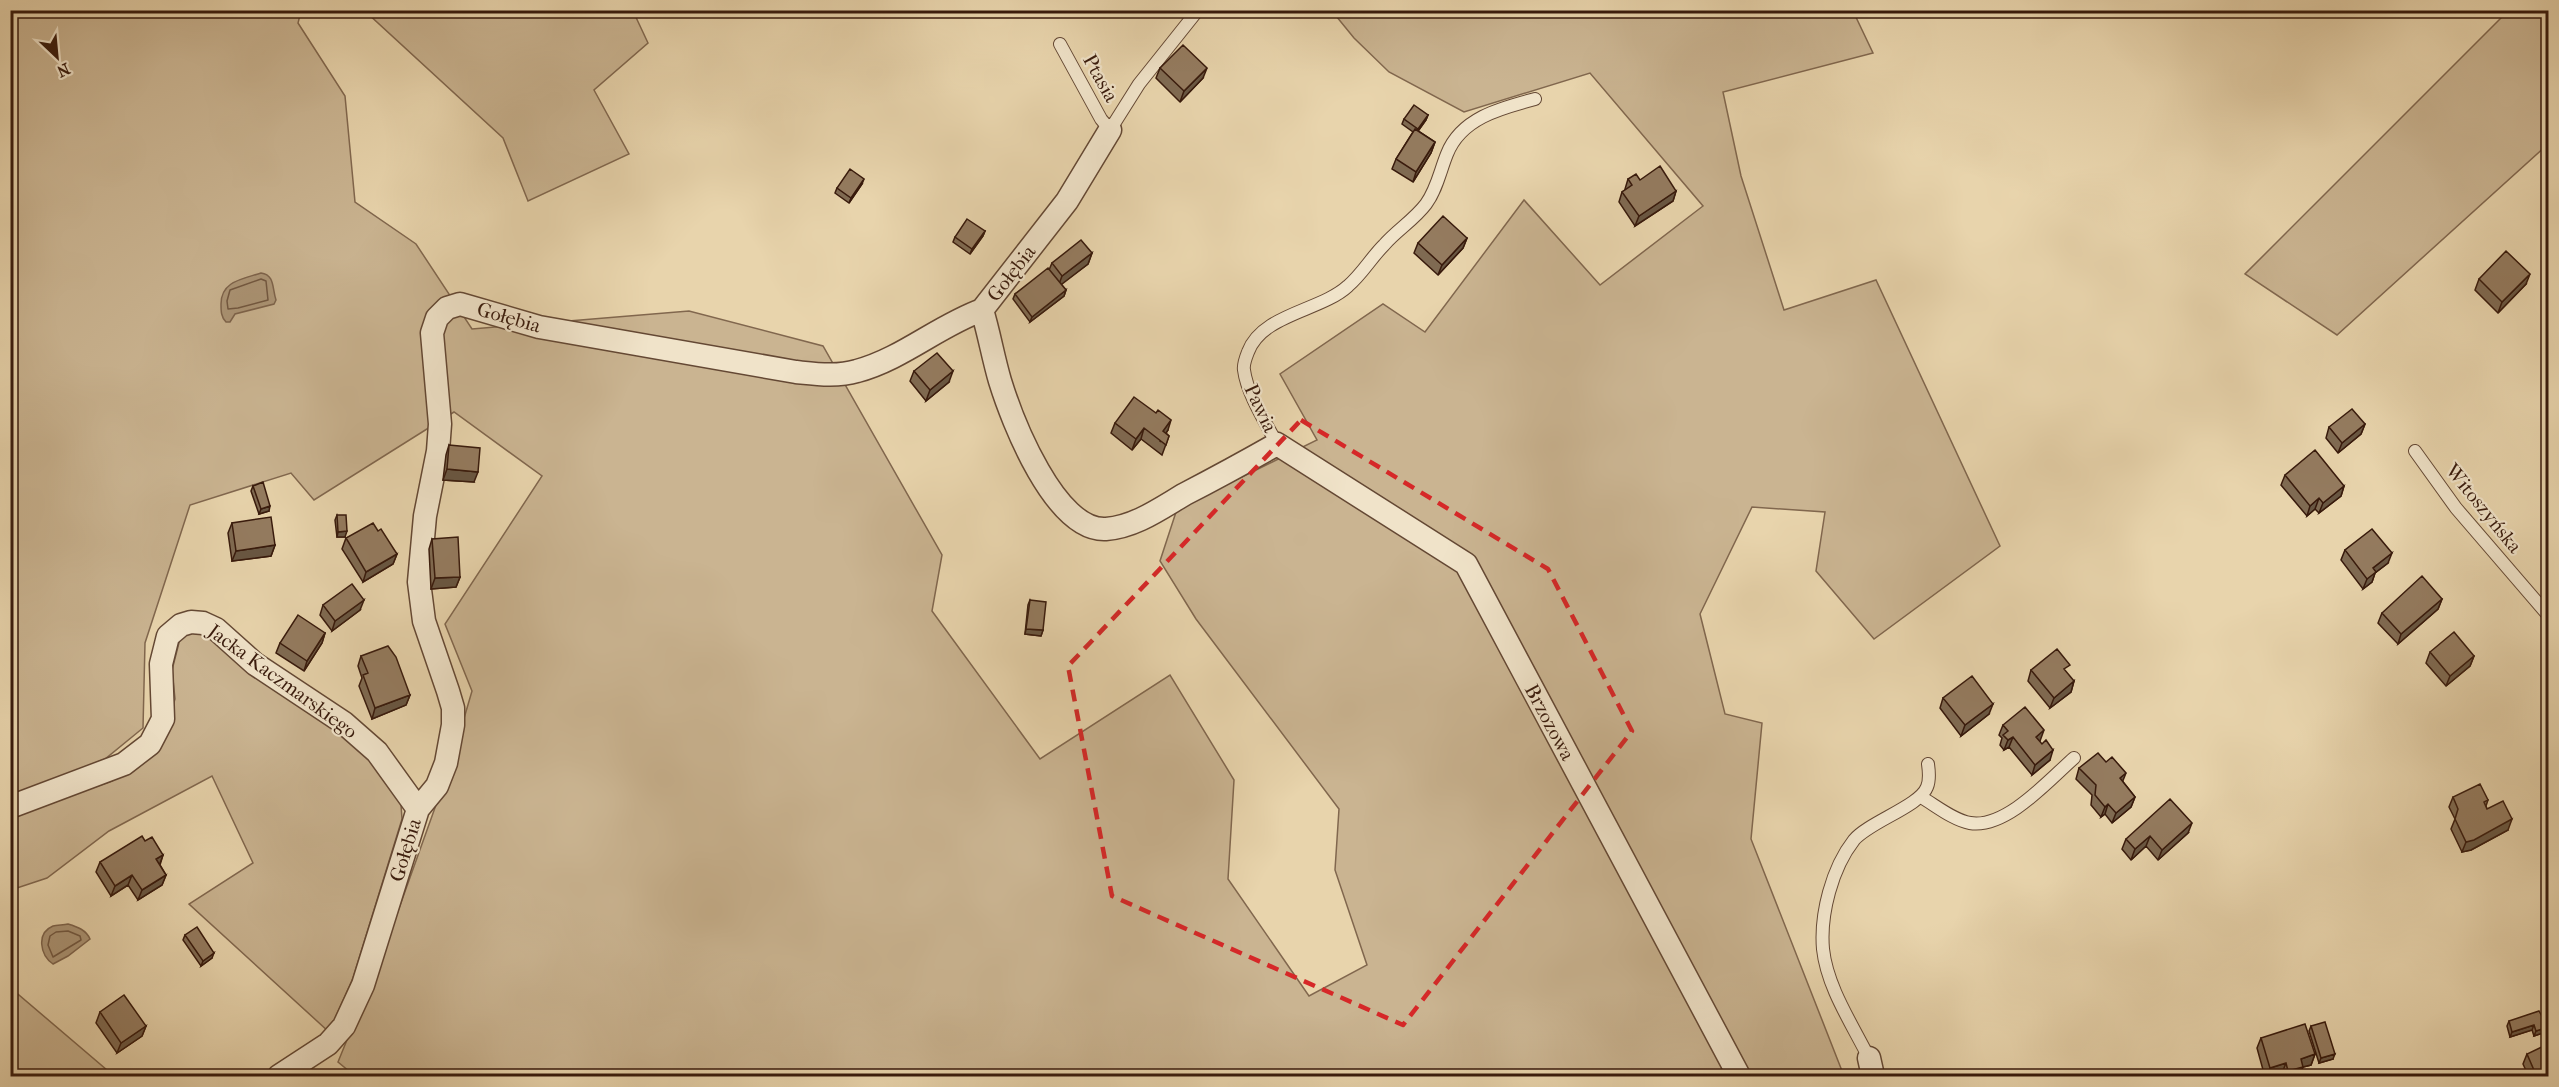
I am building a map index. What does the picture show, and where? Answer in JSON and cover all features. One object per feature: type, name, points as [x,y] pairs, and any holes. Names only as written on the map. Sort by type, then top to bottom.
[{"type":"street","name":"Gołębia","points":[[279,1077],[328,1044],[344,1026],[363,985],[418,809],[437,786],[446,763],[453,725],[453,708],[424,621],[419,582],[425,516],[438,451],[440,424],[432,333],[437,318],[447,308],[460,304],[539,327],[796,372],[829,375],[856,372],[902,352],[962,317],[982,310],[1067,201],[1110,130]]},
{"type":"street","name":"Pawia","points":[[982,310],[1000,380],[1027,449],[1052,493],[1072,515],[1088,525],[1105,529],[1142,518],[1277,444]]},
{"type":"street","name":"Brzozowa","points":[[1277,444],[1466,564],[1739,1077]]},
{"type":"street","name":"Jacka Kaczmarskiego","points":[[10,807],[124,764],[150,744],[159,732],[163,719],[161,664],[168,636],[182,625],[191,622],[216,629],[255,664],[344,723],[378,752],[418,809]]},
{"type":"lane","name":"Gołębia","points":[[1110,130],[1139,84],[1198,10]]},
{"type":"lane","name":"Ptasia","points":[[1060,44],[1110,130]]},
{"type":"lane","name":"Pawia","points":[[1277,444],[1255,401],[1243,368],[1249,349],[1258,336],[1270,326],[1347,288],[1369,265],[1384,244],[1410,223],[1427,204],[1436,188],[1453,141],[1469,124],[1514,105],[1535,99]]},
{"type":"lane","name":"Witoszyńska","points":[[2415,451],[2456,508],[2548,615]]},
{"type":"lane","points":[[1921,796],[1968,822],[1979,824],[1995,821],[2026,800],[2074,758]]},
{"type":"lane","points":[[1871,1067],[1831,980],[1823,950],[1822,922],[1835,875],[1854,840],[1883,818],[1921,796],[1927,787],[1928,764]]},
{"type":"highlighted area","points":[[1301,420],[1548,569],[1632,731],[1403,1025],[1112,896],[1068,666]]},
{"type":"shaded area","points":[[2509,10],[2548,11],[2548,144],[2337,335],[2245,274]]},
{"type":"shaded area","points":[[11,11],[301,11],[298,23],[345,96],[355,202],[416,244],[472,329],[689,311],[823,346],[942,555],[932,611],[1040,759],[1170,675],[1234,780],[1228,879],[1309,996],[1367,965],[1335,870],[1339,809],[1196,619],[1160,561],[1177,509],[1317,440],[1280,374],[1383,304],[1425,332],[1524,200],[1600,285],[1703,206],[1590,73],[1464,112],[1389,72],[1354,38],[1332,11],[1853,11],[1873,53],[1723,92],[1741,176],[1784,310],[1876,280],[2000,546],[1874,639],[1816,571],[1825,512],[1752,507],[1700,614],[1725,714],[1762,723],[1751,839],[1844,1076],[355,1076],[338,1062],[388,939],[451,763],[472,691],[445,624],[542,476],[454,412],[314,500],[291,473],[190,505],[145,643],[143,728],[105,759],[11,796]]},
{"type":"shaded area","points":[[361,11],[633,11],[648,43],[594,90],[629,154],[528,201],[503,138],[367,13]]},
{"type":"shaded area","points":[[194,631],[206,633],[345,732],[382,767],[401,805],[402,819],[353,978],[329,1032],[189,904],[253,863],[212,776],[109,831],[47,878],[11,890],[10,816],[112,781],[161,746],[175,699],[172,670],[181,635]]},
{"type":"shaded area","points":[[10,985],[12,989],[114,1076],[11,1076]]},
{"type":"water","points":[[261,273],[271,279],[276,300],[274,304],[235,314],[230,322],[226,322],[221,309],[225,290],[240,279]]},
{"type":"water","points":[[68,924],[81,929],[90,939],[53,964],[45,955],[42,939],[48,929],[53,926]]},
{"type":"building","points":[[1183,45],[1207,68],[1184,91],[1160,68]]},
{"type":"building","points":[[1414,105],[1428,115],[1418,129],[1404,119]]},
{"type":"building","points":[[1415,129],[1435,142],[1416,172],[1396,159]]},
{"type":"building","points":[[1660,166],[1676,191],[1639,216],[1622,192],[1632,185],[1628,179],[1636,174],[1640,180]]},
{"type":"building","points":[[850,169],[864,179],[851,198],[837,188]]},
{"type":"building","points":[[1443,216],[1467,238],[1442,265],[1418,243]]},
{"type":"building","points":[[967,219],[985,231],[972,249],[955,237]]},
{"type":"building","points":[[1081,240],[1092,253],[1062,276],[1052,263]]},
{"type":"building","points":[[2506,251],[2530,274],[2502,302],[2479,279]]},
{"type":"building","points":[[1048,268],[1066,290],[1032,317],[1015,294]]},
{"type":"building","points":[[937,353],[953,371],[930,390],[914,371]]},
{"type":"building","points":[[1134,397],[1156,413],[1158,410],[1171,420],[1163,431],[1169,436],[1166,445],[1144,428],[1136,439],[1115,423]]},
{"type":"building","points":[[2352,409],[2365,424],[2342,443],[2329,427]]},
{"type":"building","points":[[449,445],[480,448],[478,472],[447,469]]},
{"type":"building","points":[[2315,450],[2344,486],[2323,503],[2319,498],[2310,506],[2285,475]]},
{"type":"building","points":[[263,482],[270,506],[261,509],[253,486]]},
{"type":"building","points":[[337,515],[346,515],[347,531],[338,532]]},
{"type":"building","points":[[271,517],[275,545],[236,551],[232,523]]},
{"type":"building","points":[[373,523],[378,531],[381,529],[397,554],[366,572],[346,538]]},
{"type":"building","points":[[2372,529],[2392,553],[2373,568],[2376,572],[2367,579],[2345,550]]},
{"type":"building","points":[[458,537],[460,577],[435,578],[432,539]]},
{"type":"building","points":[[2422,576],[2442,599],[2401,634],[2382,613]]},
{"type":"building","points":[[352,584],[364,600],[335,621],[323,605]]},
{"type":"building","points":[[1030,600],[1046,602],[1043,630],[1026,629]]},
{"type":"building","points":[[298,615],[325,633],[307,661],[280,643]]},
{"type":"building","points":[[2454,632],[2474,656],[2450,676],[2430,652]]},
{"type":"building","points":[[388,646],[396,657],[410,695],[375,708],[363,675],[368,673],[361,656]]},
{"type":"building","points":[[2057,649],[2070,665],[2064,669],[2074,681],[2054,698],[2031,670]]},
{"type":"building","points":[[1972,676],[1993,704],[1965,725],[1943,698]]},
{"type":"building","points":[[2025,707],[2044,730],[2036,737],[2042,744],[2046,740],[2053,750],[2035,765],[2013,737],[2008,740],[2003,735],[2008,731],[2003,725]]},
{"type":"building","points":[[2098,753],[2106,762],[2112,757],[2126,773],[2120,778],[2135,797],[2116,813],[2108,804],[2105,807],[2095,795],[2096,785],[2079,768]]},
{"type":"building","points":[[2480,784],[2488,800],[2484,802],[2487,809],[2503,801],[2512,819],[2466,842],[2455,819],[2458,809],[2453,797]]},
{"type":"building","points":[[2170,799],[2192,823],[2162,850],[2150,836],[2135,849],[2126,839]]},
{"type":"building","points":[[142,836],[145,841],[152,837],[163,855],[156,859],[166,875],[142,890],[132,875],[115,886],[100,862]]},
{"type":"building","points":[[197,927],[214,953],[203,961],[185,935]]},
{"type":"building","points":[[124,995],[146,1026],[121,1043],[100,1012]]},
{"type":"building","points":[[2539,1011],[2548,1027],[2536,1031],[2534,1025],[2512,1032],[2509,1021]]},
{"type":"building","points":[[2325,1022],[2335,1054],[2321,1058],[2311,1026]]},
{"type":"building","points":[[2305,1024],[2315,1054],[2301,1059],[2303,1067],[2288,1071],[2286,1063],[2270,1068],[2261,1038]]},
{"type":"building","points":[[2548,1044],[2548,1077],[2537,1077],[2527,1054]]}]
